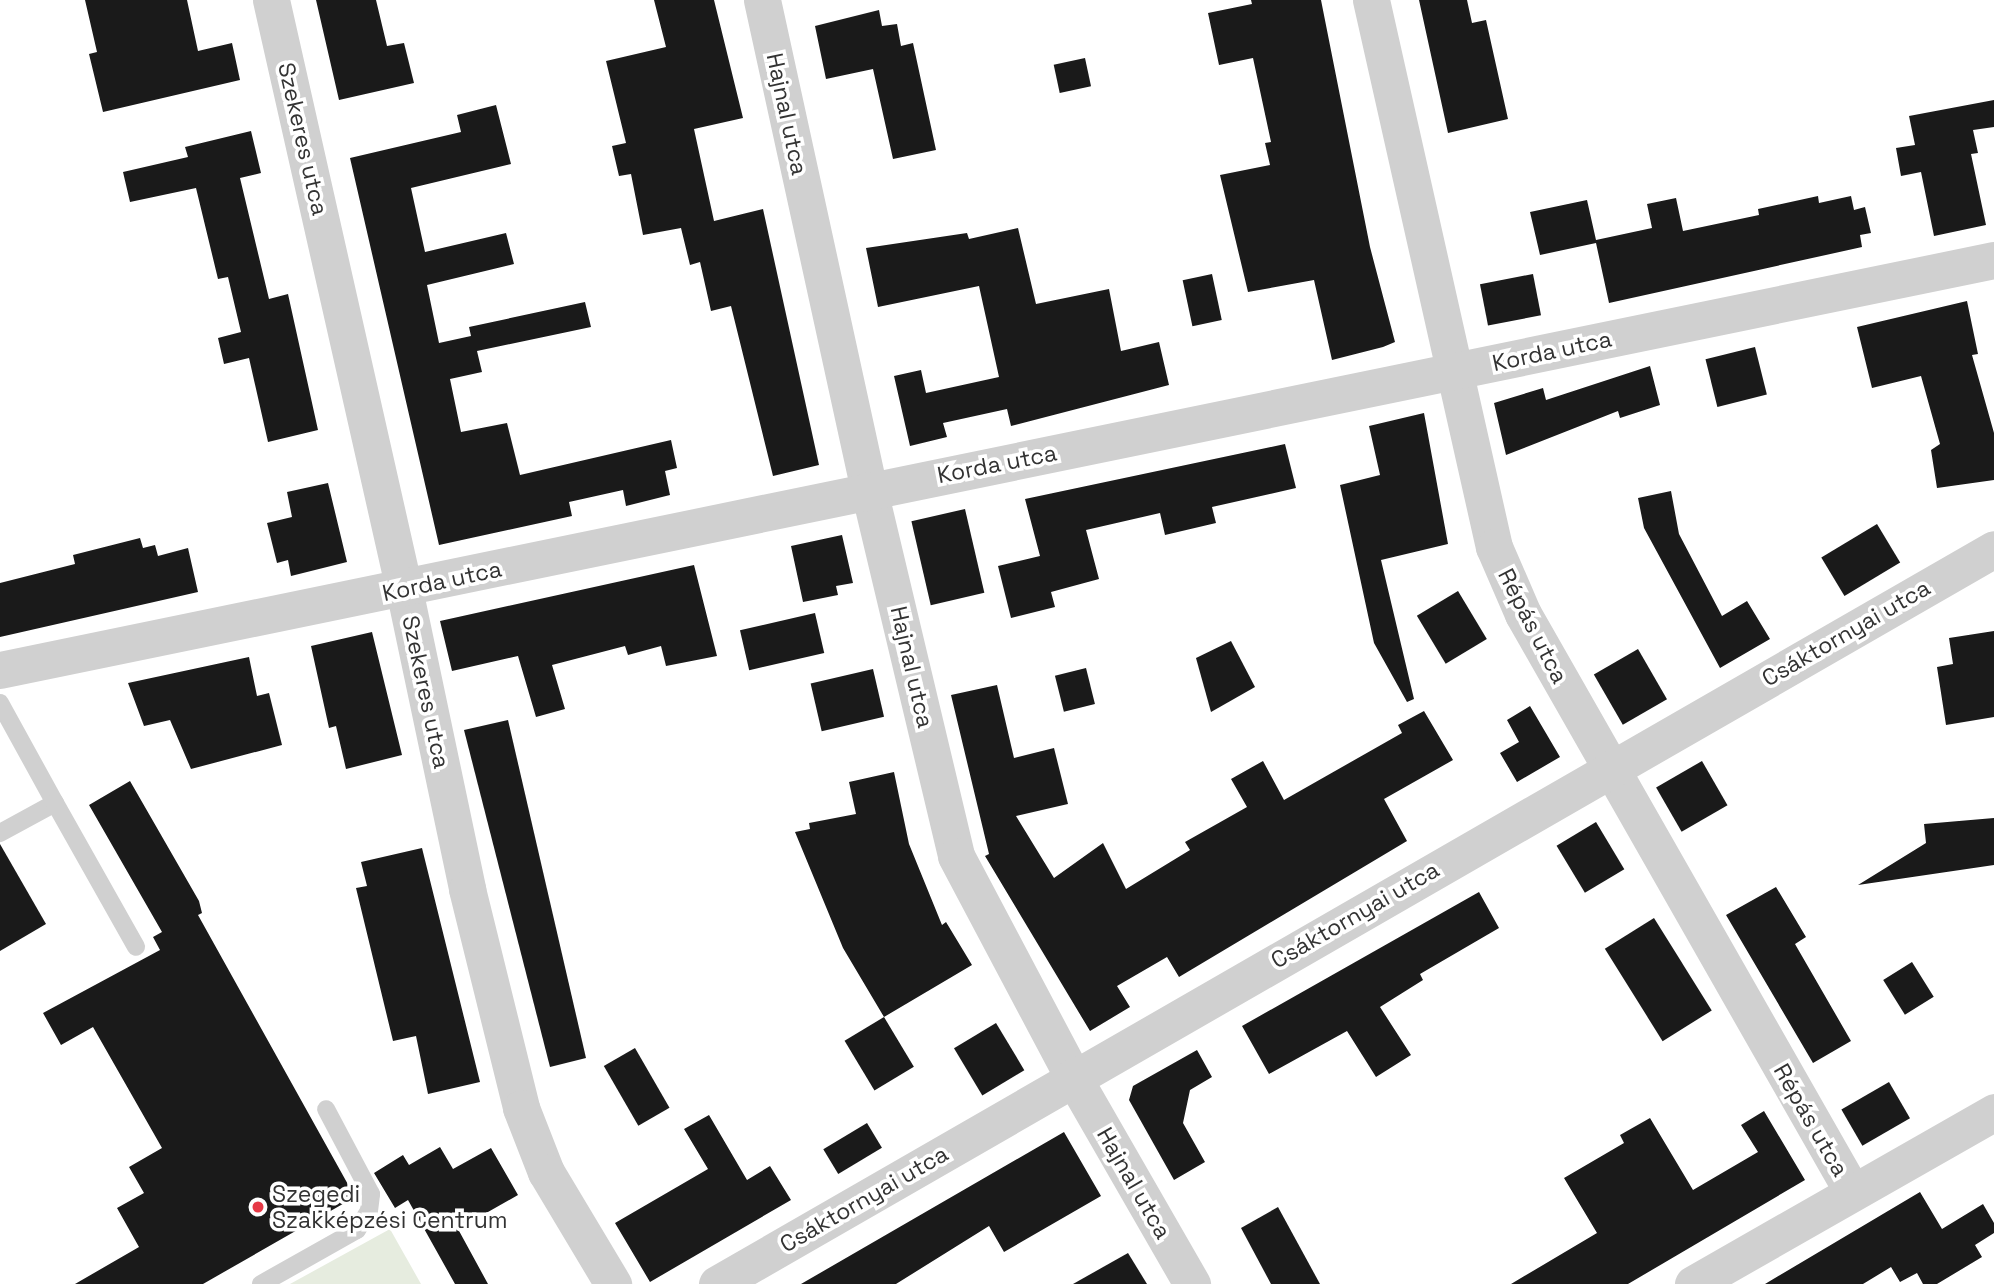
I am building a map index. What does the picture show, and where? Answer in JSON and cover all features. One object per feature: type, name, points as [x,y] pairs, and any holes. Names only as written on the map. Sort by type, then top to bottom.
[{"type":"street","name":"Szekeres utca","points":[[271,0],[404,589],[467,890],[521,1108],[546,1172],[613,1284]]},
{"type":"street","name":"Hajnal utca","points":[[762,0],[869,490],[956,856],[1073,1077],[1192,1284]]},
{"type":"street","name":"Répás utca","points":[[1371,0],[1494,547],[1522,614],[1852,1191]]},
{"type":"street","name":"Korda utca","points":[[0,670],[1994,260]]},
{"type":"street","name":"Csáktornyai utca","points":[[717,1284],[1994,549]]},
{"type":"street","points":[[1693,1284],[1994,1112]]},
{"type":"lane","points":[[0,703],[136,947]]},
{"type":"lane","points":[[0,834],[55,803]]},
{"type":"lane","points":[[261,1284],[357,1230],[369,1211],[371,1194],[326,1109]]},
{"type":"shaded area","points":[[390,1229],[421,1284],[290,1284]]},
{"type":"building","points":[[85,0],[187,0],[198,51],[232,43],[240,80],[103,112],[89,54],[97,52]]},
{"type":"building","points":[[316,0],[376,0],[387,46],[404,43],[414,83],[339,100]]},
{"type":"building","points":[[654,0],[714,0],[743,118],[694,129],[714,221],[763,209],[819,465],[773,476],[731,306],[711,311],[700,262],[690,265],[681,228],[643,235],[631,174],[619,176],[612,146],[626,143],[606,61],[666,47]]},
{"type":"building","points":[[1251,0],[1321,0],[1370,247],[1395,342],[1383,347],[1332,360],[1314,280],[1248,292],[1220,175],[1270,165],[1265,143],[1271,142],[1253,58],[1219,65],[1208,13],[1252,4]]},
{"type":"building","points":[[1419,0],[1467,0],[1472,23],[1486,20],[1508,119],[1448,133]]},
{"type":"building","points":[[879,10],[882,26],[897,24],[901,46],[913,43],[936,150],[893,159],[873,69],[826,79],[815,26]]},
{"type":"building","points":[[1085,58],[1091,86],[1060,93],[1054,65]]},
{"type":"building","points":[[1994,100],[1994,127],[1973,130],[1978,153],[1971,154],[1986,225],[1934,236],[1921,172],[1901,176],[1896,148],[1915,145],[1909,116]]},
{"type":"building","points":[[496,105],[511,164],[411,188],[425,252],[506,233],[514,264],[427,285],[439,343],[471,336],[469,327],[585,302],[591,327],[477,351],[482,372],[450,379],[461,432],[507,423],[520,475],[671,440],[677,468],[665,471],[670,495],[626,506],[623,490],[569,502],[572,516],[439,545],[350,158],[461,132],[457,115]]},
{"type":"building","points":[[251,131],[261,173],[240,178],[269,299],[288,294],[318,430],[268,442],[249,358],[224,364],[218,338],[241,332],[228,277],[218,279],[196,188],[130,202],[123,172],[188,157],[185,147]]},
{"type":"building","points":[[1818,196],[1819,203],[1851,196],[1854,210],[1865,207],[1871,233],[1860,235],[1862,247],[1609,303],[1596,243],[1540,255],[1530,212],[1587,200],[1596,240],[1652,228],[1647,204],[1676,198],[1683,231],[1759,215],[1758,209]]},
{"type":"building","points":[[1018,228],[1036,304],[1109,289],[1121,351],[1159,342],[1169,385],[1011,426],[1007,409],[943,423],[947,437],[910,446],[894,376],[921,370],[926,393],[999,377],[979,286],[878,307],[866,248],[967,233],[969,239]]},
{"type":"building","points":[[1212,274],[1222,320],[1192,326],[1183,280]]},
{"type":"building","points":[[1533,274],[1541,315],[1488,326],[1480,284]]},
{"type":"building","points":[[1967,301],[1978,354],[1972,355],[1994,433],[1994,480],[1937,488],[1931,450],[1940,444],[1921,376],[1872,388],[1857,327]]},
{"type":"building","points":[[1755,347],[1767,395],[1717,407],[1706,359]]},
{"type":"building","points":[[1650,366],[1660,405],[1620,418],[1618,411],[1506,455],[1494,403],[1543,388],[1546,400]]},
{"type":"building","points":[[1424,413],[1448,544],[1381,560],[1414,699],[1407,702],[1374,643],[1340,485],[1380,475],[1369,426]]},
{"type":"building","points":[[1285,444],[1296,488],[1212,507],[1216,523],[1165,535],[1160,513],[1086,530],[1099,579],[1051,592],[1055,607],[1011,618],[998,566],[1040,556],[1025,499]]},
{"type":"building","points":[[328,483],[347,562],[291,576],[288,560],[277,563],[267,523],[292,517],[287,492]]},
{"type":"building","points":[[1671,491],[1679,534],[1722,616],[1747,601],[1770,639],[1720,668],[1644,528],[1638,498]]},
{"type":"building","points":[[965,509],[984,593],[931,605],[911,521]]},
{"type":"building","points":[[1877,524],[1900,563],[1844,596],[1821,557]]},
{"type":"building","points":[[842,535],[853,583],[836,586],[838,595],[803,602],[791,546]]},
{"type":"building","points":[[140,538],[143,548],[155,545],[158,556],[188,548],[198,592],[0,637],[0,583],[75,564],[73,555]]},
{"type":"building","points":[[694,565],[717,656],[666,666],[661,646],[628,655],[625,646],[552,665],[565,709],[536,717],[518,656],[452,671],[440,621]]},
{"type":"building","points":[[1458,591],[1487,639],[1446,664],[1417,616]]},
{"type":"building","points":[[815,613],[824,653],[749,670],[740,630]]},
{"type":"building","points":[[1994,631],[1994,717],[1946,725],[1937,667],[1953,664],[1949,638]]},
{"type":"building","points":[[372,632],[402,755],[346,769],[336,726],[329,728],[311,646]]},
{"type":"building","points":[[1231,641],[1255,687],[1211,712],[1196,658]]},
{"type":"building","points":[[1638,649],[1667,699],[1623,725],[1594,674]]},
{"type":"building","points":[[249,657],[257,696],[269,693],[282,745],[191,769],[170,720],[144,726],[128,683]]},
{"type":"building","points":[[1086,668],[1095,704],[1064,712],[1055,676]]},
{"type":"building","points":[[873,669],[884,717],[822,731],[811,683]]},
{"type":"building","points":[[997,685],[1014,758],[1054,748],[1068,804],[1016,816],[1054,878],[1103,843],[1126,889],[1190,850],[1185,842],[1247,807],[1231,779],[1263,761],[1284,800],[1402,733],[1398,725],[1424,711],[1453,760],[1384,799],[1407,841],[1179,977],[1167,957],[1117,986],[1130,1007],[1090,1031],[985,856],[989,854],[951,695]]},
{"type":"building","points":[[1530,706],[1560,757],[1517,782],[1500,753],[1519,742],[1507,720]]},
{"type":"building","points":[[508,720],[586,1058],[550,1067],[464,730]]},
{"type":"building","points":[[1702,761],[1728,805],[1682,832],[1656,788]]},
{"type":"building","points":[[894,772],[909,844],[942,925],[946,922],[972,965],[884,1017],[843,948],[795,832],[810,829],[809,823],[856,814],[849,782]]},
{"type":"building","points":[[130,781],[199,901],[202,913],[198,915],[355,1197],[203,1284],[75,1284],[139,1247],[117,1208],[144,1193],[129,1167],[162,1148],[93,1027],[61,1045],[43,1013],[160,950],[153,937],[162,932],[89,805]]},
{"type":"building","points":[[1994,818],[1994,865],[1858,885],[1926,843],[1924,824]]},
{"type":"building","points":[[1596,822],[1624,869],[1585,893],[1557,846]]},
{"type":"building","points":[[0,844],[46,924],[0,951]]},
{"type":"building","points":[[422,848],[480,1082],[428,1094],[416,1036],[393,1041],[356,888],[367,886],[361,862]]},
{"type":"building","points":[[1776,887],[1806,937],[1795,944],[1851,1041],[1813,1063],[1726,915]]},
{"type":"building","points":[[1479,892],[1499,928],[1420,974],[1423,980],[1380,1007],[1411,1055],[1376,1077],[1347,1031],[1269,1074],[1242,1026]]},
{"type":"building","points":[[1654,918],[1712,1010],[1663,1041],[1605,949]]},
{"type":"building","points":[[1912,962],[1934,997],[1905,1015],[1883,980]]},
{"type":"building","points":[[884,1017],[914,1067],[874,1090],[845,1041]]},
{"type":"building","points":[[996,1023],[1024,1070],[982,1095],[954,1048]]},
{"type":"building","points":[[635,1048],[670,1108],[638,1126],[604,1066]]},
{"type":"building","points":[[1197,1050],[1212,1077],[1190,1090],[1183,1123],[1205,1162],[1174,1180],[1129,1100],[1133,1086]]},
{"type":"building","points":[[1889,1082],[1910,1118],[1862,1146],[1841,1110]]},
{"type":"building","points":[[1764,1111],[1805,1180],[1628,1284],[1511,1284],[1597,1233],[1564,1178],[1624,1143],[1620,1135],[1650,1118],[1693,1190],[1758,1152],[1741,1125]]},
{"type":"building","points":[[709,1115],[747,1180],[770,1166],[791,1200],[650,1282],[615,1223],[708,1169],[684,1129]]},
{"type":"building","points":[[867,1123],[882,1148],[838,1174],[823,1149]]},
{"type":"building","points":[[1064,1132],[1101,1196],[1004,1252],[989,1226],[896,1284],[801,1284]]},
{"type":"building","points":[[440,1147],[453,1169],[491,1148],[518,1195],[458,1229],[488,1284],[455,1284],[408,1200],[395,1208],[374,1173],[403,1155],[409,1165]]},
{"type":"building","points":[[1920,1192],[1942,1229],[1983,1204],[1994,1223],[1994,1233],[1975,1245],[1982,1257],[1937,1284],[1923,1284],[1917,1273],[1900,1282],[1891,1267],[1863,1284],[1765,1284]]},
{"type":"building","points":[[1278,1207],[1320,1284],[1271,1284],[1241,1228]]},
{"type":"building","points":[[1128,1253],[1147,1284],[1073,1284]]},
{"type":"place","name":"Szegedi Szakképzési Centrum","points":[[258,1207]]}]
